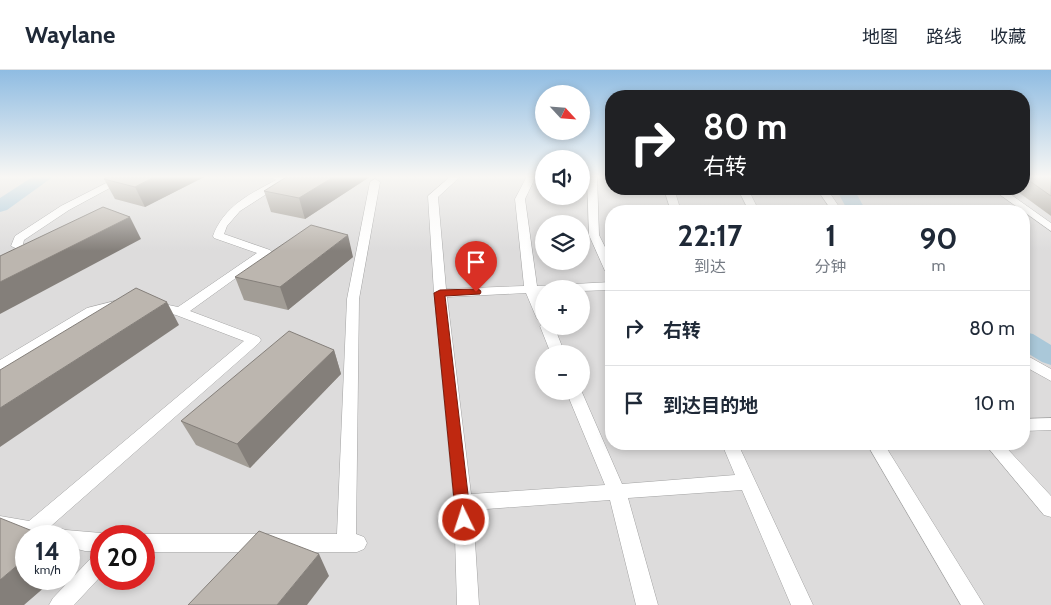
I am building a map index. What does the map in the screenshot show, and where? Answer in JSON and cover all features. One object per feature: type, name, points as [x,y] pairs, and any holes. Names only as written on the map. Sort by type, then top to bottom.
[{"type":"lane","points":[[0,267],[32,252],[17,246],[19,238],[79,201]]},
{"type":"lane","points":[[180,312],[266,252],[218,236],[221,225],[234,210],[249,201]]},
{"type":"lane","points":[[155,543],[352,543],[353,299],[371,201]]},
{"type":"lane","points":[[433,201],[440,293],[463,502],[468,605]]},
{"type":"lane","points":[[520,201],[535,280]]},
{"type":"lane","points":[[593,201],[594,235],[605,258]]},
{"type":"lane","points":[[1030,213],[1051,228]]},
{"type":"lane","points":[[590,287],[605,286]]},
{"type":"lane","points":[[440,293],[535,289]]},
{"type":"lane","points":[[0,367],[92,311],[127,301]]},
{"type":"lane","points":[[38,525],[254,340],[180,312],[146,305]]},
{"type":"lane","points":[[1030,363],[1051,376]]},
{"type":"lane","points":[[578,400],[617,492],[647,605]]},
{"type":"lane","points":[[1030,425],[1051,424]]},
{"type":"lane","points":[[733,450],[802,605]]},
{"type":"lane","points":[[879,450],[973,605]]},
{"type":"lane","points":[[999,450],[1051,509]]},
{"type":"lane","points":[[463,502],[747,482]]},
{"type":"lane","points":[[0,524],[15,527]]},
{"type":"lane","points":[[60,605],[90,574]]},
{"type":"shaded area","points":[[0,201],[535,201],[535,205],[590,205],[590,201],[1030,201],[1051,216],[1051,605],[0,605]]},
{"type":"building","points":[[103,207],[130,217],[0,282],[0,256]]},
{"type":"building","points":[[311,225],[348,235],[280,287],[235,277]]},
{"type":"building","points":[[136,288],[167,302],[0,408],[0,370]]},
{"type":"building","points":[[289,331],[334,350],[237,444],[181,421]]},
{"type":"building","points":[[0,518],[18,525],[15,525],[15,567],[0,580]]},
{"type":"building","points":[[259,531],[319,554],[277,605],[188,605]]},
{"type":"waterway","points":[[0,206],[8,201]]},
{"type":"waterway","points":[[852,201],[854,205]]},
{"type":"waterway","points":[[1030,344],[1051,356]]},
{"type":"route","points":[[464,520],[440,293],[476,292]]}]
